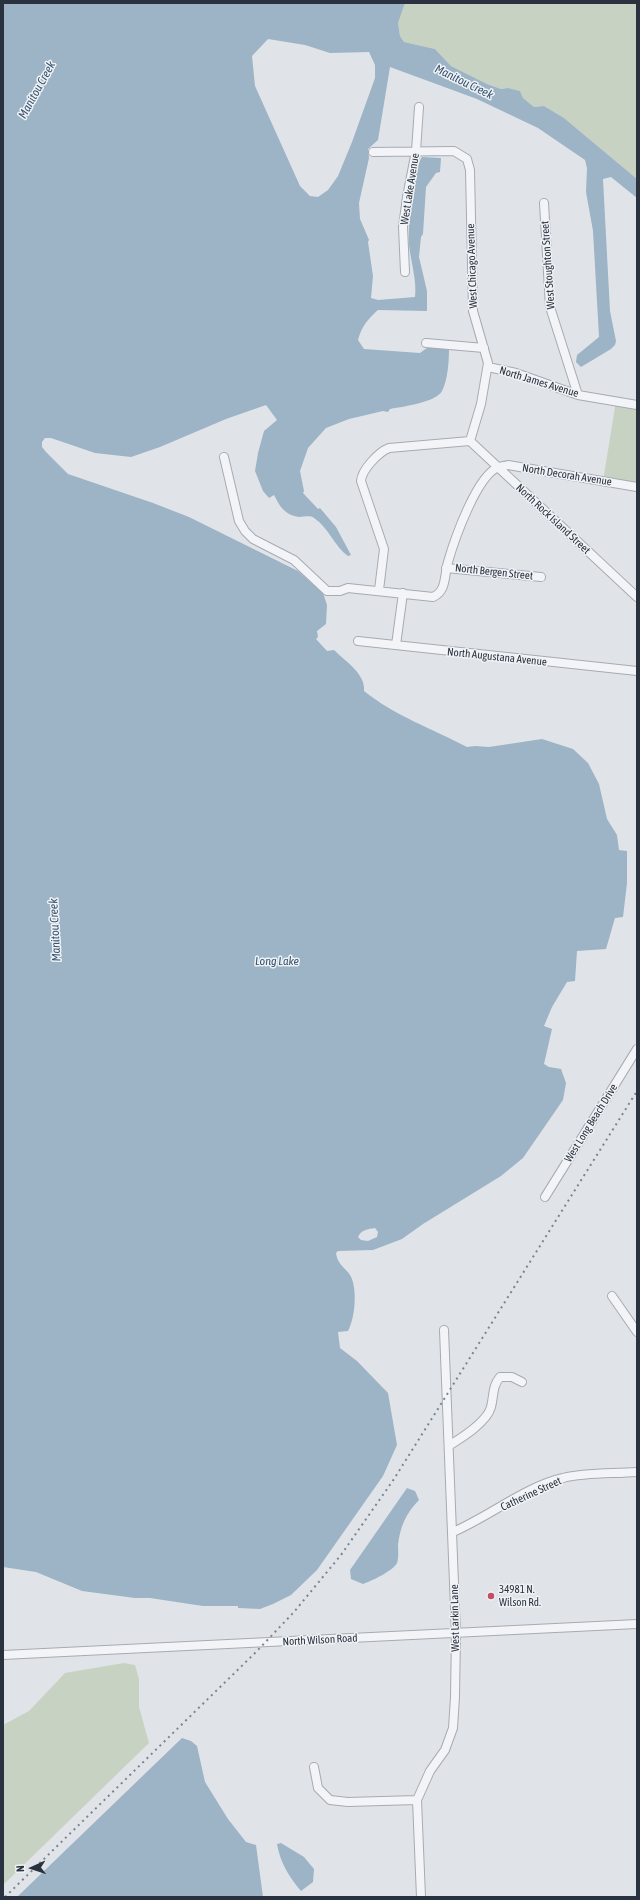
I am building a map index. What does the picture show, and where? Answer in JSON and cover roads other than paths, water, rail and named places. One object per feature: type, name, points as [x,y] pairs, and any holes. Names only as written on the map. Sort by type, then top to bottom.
[{"type":"street","name":"West Lake Avenue","points":[[405,272],[403,227],[416,151],[419,107]]},
{"type":"street","points":[[373,152],[416,151]]},
{"type":"street","name":"West Chicago Avenue","points":[[416,151],[454,151],[467,159],[470,170],[473,311],[488,367],[481,404],[470,441]]},
{"type":"street","name":"West Stoughton Street","points":[[544,203],[550,307],[578,396]]},
{"type":"street","points":[[426,343],[484,348]]},
{"type":"street","name":"North James Avenue","points":[[488,367],[516,373],[578,396],[637,405]]},
{"type":"street","points":[[379,590],[384,549],[361,481],[363,472],[384,450],[389,448],[470,441]]},
{"type":"street","name":"North Rock Island Street","points":[[470,441],[637,597]]},
{"type":"street","points":[[224,457],[239,521],[249,536],[294,560],[327,591],[348,588],[379,590],[433,597],[438,594],[444,583],[446,568],[466,508],[488,476],[498,467]]},
{"type":"street","name":"North Decorah Avenue","points":[[498,467],[508,465],[637,487]]},
{"type":"street","name":"North Bergen Street","points":[[446,568],[541,577]]},
{"type":"street","points":[[396,645],[403,593]]},
{"type":"street","name":"North Augustana Avenue","points":[[358,641],[637,671]]},
{"type":"street","name":"West Long Beach Drive","points":[[546,1197],[637,1048]]},
{"type":"street","points":[[612,1296],[637,1332]]},
{"type":"street","name":"West Larkin Lane","points":[[421,1897],[417,1800],[430,1771],[445,1750],[453,1728],[456,1634],[450,1445],[444,1330]]},
{"type":"street","points":[[450,1445],[486,1418],[491,1407],[494,1386],[500,1377],[512,1377],[522,1382]]},
{"type":"street","name":"Catherine Street","points":[[453,1532],[473,1524],[539,1487],[563,1478],[637,1472]]},
{"type":"street","name":"North Wilson Road","points":[[3,1655],[637,1624]]},
{"type":"street","points":[[314,1767],[318,1788],[330,1800],[348,1802],[417,1800]]},
{"type":"water","name":"Long Lake","points":[[3,3],[405,3],[398,23],[400,36],[404,42],[435,49],[451,66],[487,84],[501,89],[508,88],[520,91],[523,98],[534,107],[544,106],[564,118],[637,179],[637,198],[611,177],[603,179],[610,311],[616,341],[615,345],[581,367],[576,362],[577,355],[599,337],[593,231],[586,192],[587,168],[585,160],[538,128],[477,99],[390,67],[378,140],[368,149],[369,158],[359,203],[360,219],[369,240],[368,242],[373,276],[371,298],[378,300],[415,297],[414,271],[409,245],[413,186],[422,157],[441,158],[440,172],[436,173],[426,187],[423,234],[421,237],[419,257],[427,291],[427,311],[378,310],[365,324],[358,340],[364,349],[420,353],[431,345],[449,348],[448,364],[447,376],[442,391],[439,395],[426,401],[390,409],[388,412],[383,411],[349,419],[326,428],[308,448],[300,471],[304,491],[303,493],[318,509],[320,508],[336,527],[351,555],[348,556],[343,552],[324,527],[314,518],[309,516],[299,517],[290,514],[281,507],[274,495],[269,498],[263,491],[255,471],[258,453],[264,431],[277,420],[266,405],[226,419],[160,447],[131,457],[95,453],[51,438],[45,438],[42,442],[42,447],[68,474],[189,517],[298,571],[323,593],[327,605],[326,624],[317,631],[318,637],[316,639],[327,651],[334,650],[349,663],[362,679],[364,691],[388,708],[467,747],[489,747],[542,739],[573,749],[588,763],[599,784],[607,819],[617,835],[619,850],[627,851],[627,883],[623,917],[615,918],[606,949],[577,951],[575,981],[567,982],[552,1007],[544,1026],[552,1029],[544,1064],[549,1067],[561,1069],[566,1083],[563,1100],[523,1158],[501,1176],[423,1224],[402,1239],[373,1250],[338,1251],[336,1253],[337,1258],[352,1279],[355,1298],[354,1313],[348,1331],[338,1332],[340,1348],[357,1361],[388,1393],[397,1445],[383,1476],[317,1570],[291,1595],[260,1609],[238,1608],[238,1606],[203,1606],[150,1598],[135,1598],[82,1591],[36,1572],[3,1567]],"holes":[[[268,39],[305,45],[330,53],[369,52],[375,65],[375,78],[338,176],[328,190],[318,197],[310,196],[300,186],[255,86],[252,56]],[[375,1228],[378,1232],[377,1237],[368,1241],[361,1240],[358,1237],[363,1231]]]},
{"type":"water","points":[[407,1488],[415,1491],[419,1500],[407,1515],[402,1526],[398,1545],[397,1563],[387,1572],[363,1584],[351,1579],[350,1570]]},
{"type":"water","points":[[182,1738],[191,1741],[197,1746],[205,1782],[228,1819],[246,1842],[256,1845],[263,1897],[17,1897]]},
{"type":"water","points":[[281,1843],[304,1857],[314,1869],[313,1882],[301,1891],[289,1875],[278,1851],[277,1844]]},
{"type":"railway","points":[[5,1897],[256,1652],[294,1612],[341,1555],[394,1479],[637,1091]]},
{"type":"place","name":"34981 N. Wilson Rd.","points":[[491,1596]]},
{"type":"water label","name":"Manitou Creek","points":[[464,82]]},
{"type":"water label","name":"Manitou Creek","points":[[37,90]]},
{"type":"water label","name":"Manitou Creek","points":[[55,930]]}]
